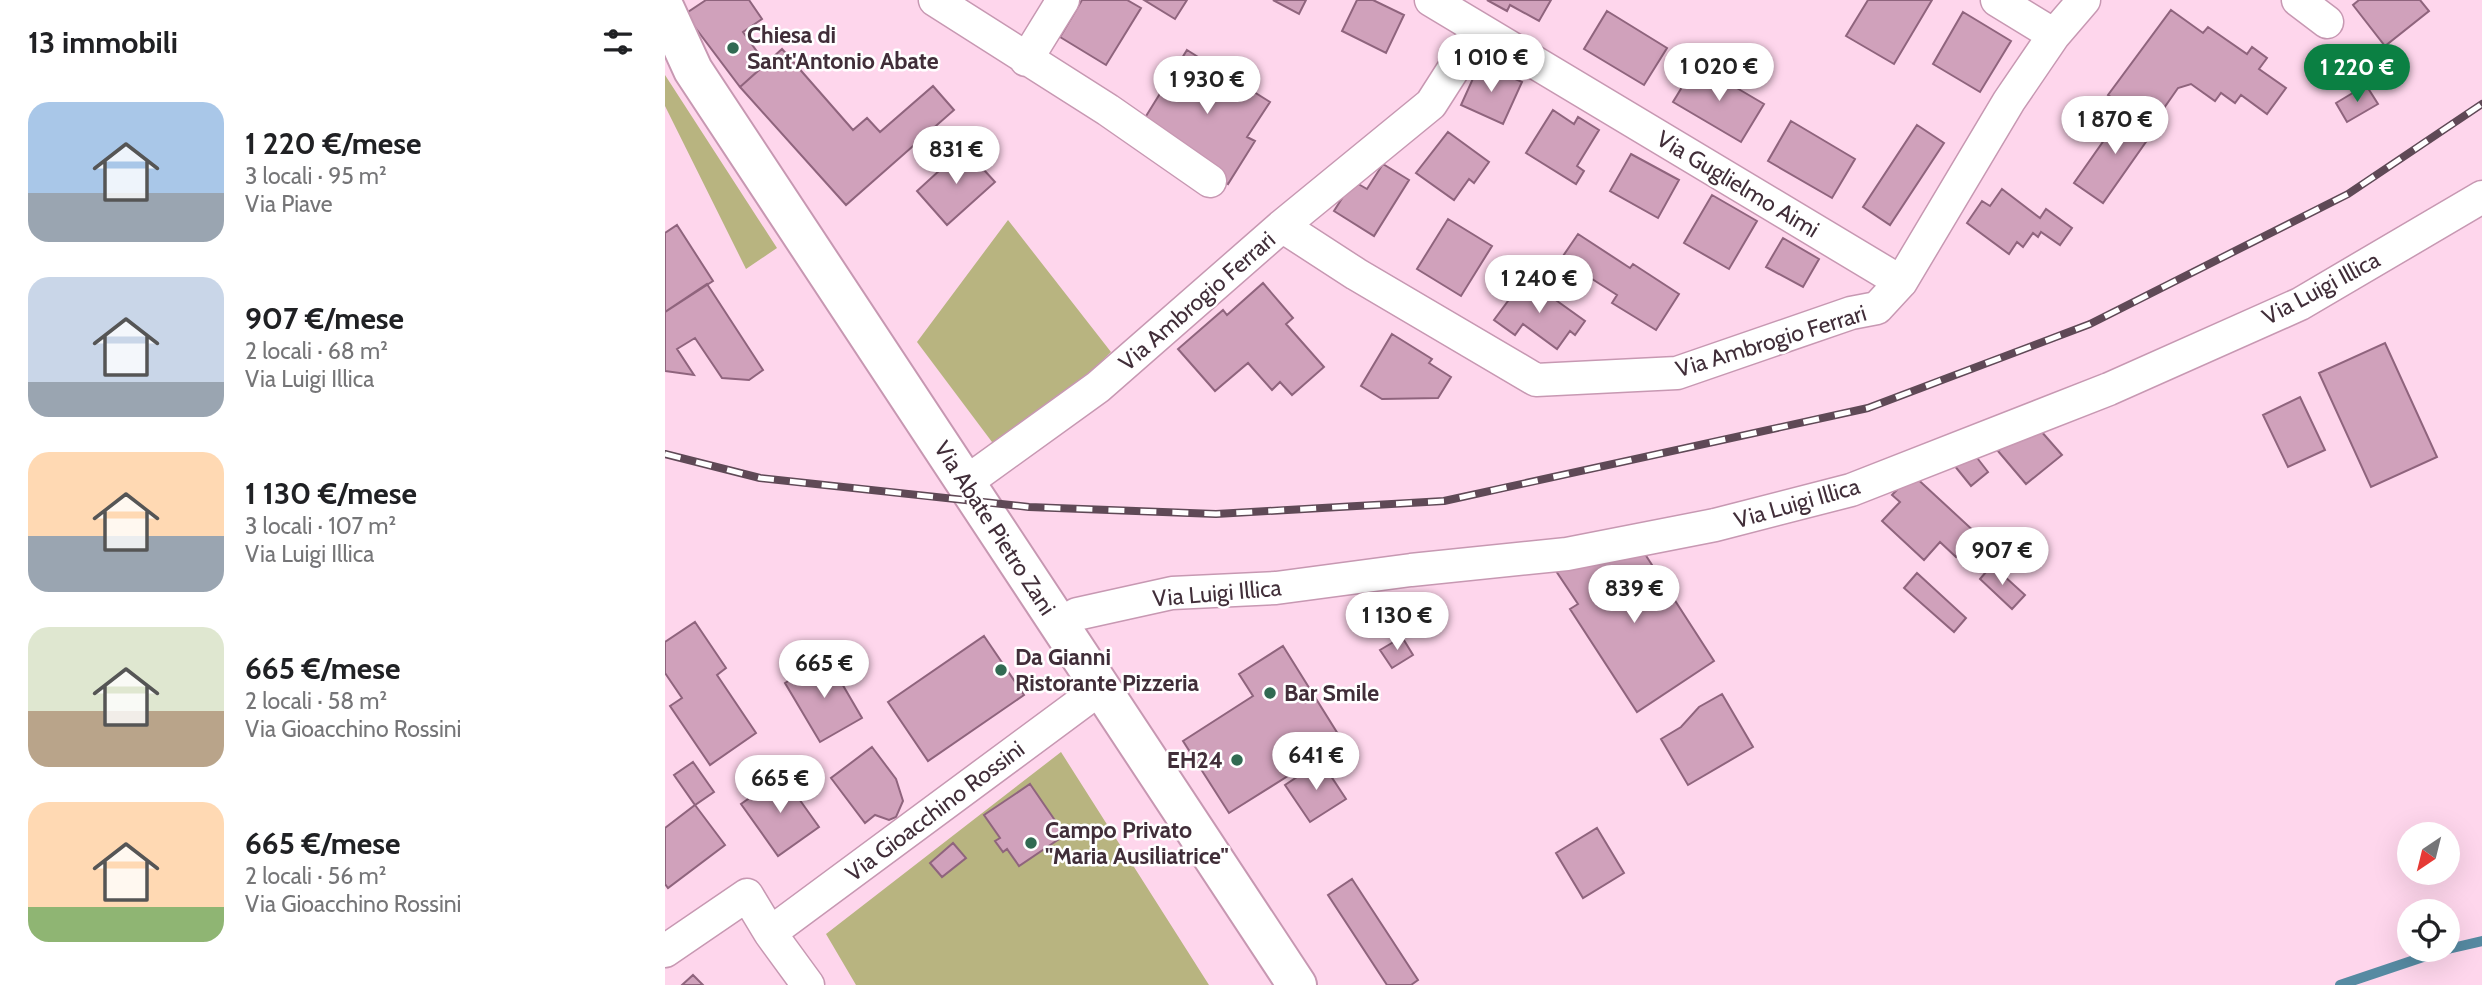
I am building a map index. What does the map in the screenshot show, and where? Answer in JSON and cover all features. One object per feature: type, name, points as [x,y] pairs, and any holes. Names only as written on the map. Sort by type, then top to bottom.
[{"type":"main road","name":"Via Abate Pietro Zani","points":[[665,9],[693,70],[1297,985]]},
{"type":"main road","name":"Via Abate Pietro Zani","points":[[665,40],[693,70]]},
{"type":"street","points":[[935,0],[1108,110],[1210,181]]},
{"type":"street","points":[[1026,60],[1063,0]]},
{"type":"street","name":"Via Guglielmo Aimi","points":[[1431,0],[1901,282]]},
{"type":"street","points":[[1997,0],[2054,35]]},
{"type":"street","name":"Via Ambrogio Ferrari","points":[[965,483],[1098,387],[1282,226],[1356,274],[1536,380],[1678,373],[1851,313],[1877,308],[1901,282],[2009,101],[2054,35],[2084,0]]},
{"type":"street","points":[[2298,0],[2327,22]]},
{"type":"street","points":[[1282,226],[1431,104],[1479,29]]},
{"type":"street","name":"Via Luigi Illica","points":[[1058,625],[1077,614],[1172,593],[1276,588],[1411,570],[1567,554],[1715,525],[1851,490],[2109,389],[2300,304],[2482,197]]},
{"type":"street","name":"Via Gioacchino Rossini","points":[[770,933],[1101,688]]},
{"type":"street","points":[[667,946],[747,895],[770,933],[808,985]]},
{"type":"shaded area","points":[[665,75],[777,248],[746,269],[665,106]]},
{"type":"shaded area","points":[[1008,220],[1111,352],[1055,407],[995,446],[917,342]]},
{"type":"shaded area","name":"Campo Privato \"Maria Ausiliatrice\"","points":[[1061,752],[1209,985],[856,985],[826,934]]},
{"type":"building","name":"Chiesa di Sant'Antonio Abate","points":[[706,0],[749,0],[762,19],[743,32],[766,64],[740,87],[685,14]]},
{"type":"building","points":[[1082,0],[1127,0],[1141,8],[1106,65],[1060,37]]},
{"type":"building","points":[[1144,0],[1187,0],[1175,19]]},
{"type":"building","points":[[1273,0],[1306,0],[1299,14]]},
{"type":"building","points":[[1357,0],[1373,0],[1404,15],[1386,53],[1342,31]]},
{"type":"building","points":[[1487,0],[1551,0],[1539,21],[1510,5],[1507,11]]},
{"type":"building","points":[[1868,0],[1932,0],[1894,64],[1846,36]]},
{"type":"building","points":[[2359,0],[2420,0],[2429,11],[2385,46],[2353,5]]},
{"type":"building","points":[[2171,10],[2203,33],[2208,27],[2247,54],[2252,47],[2267,58],[2259,69],[2286,88],[2267,114],[2241,95],[2235,103],[2221,93],[2215,101],[2191,84],[2178,88],[2164,108],[2160,105],[2147,123],[2108,95]]},
{"type":"building","points":[[1607,11],[1667,48],[1644,85],[1584,49]]},
{"type":"building","points":[[1963,12],[2011,41],[1980,92],[1933,64]]},
{"type":"building","points":[[782,49],[853,130],[867,118],[880,132],[933,86],[954,110],[846,205],[740,87]]},
{"type":"building","points":[[1187,50],[1270,102],[1247,137],[1255,141],[1228,184],[1184,156],[1143,121]]},
{"type":"building","points":[[1480,63],[1522,82],[1503,124],[1461,105]]},
{"type":"building","points":[[1696,64],[1764,104],[1741,142],[1673,102]]},
{"type":"building","points":[[2366,85],[2378,104],[2347,122],[2336,103]]},
{"type":"building","points":[[2126,109],[2155,129],[2103,203],[2074,183]]},
{"type":"building","points":[[1553,110],[1574,124],[1578,117],[1599,130],[1577,166],[1584,171],[1576,184],[1526,153]]},
{"type":"building","points":[[1791,121],[1855,159],[1832,198],[1768,161]]},
{"type":"building","points":[[1917,125],[1944,143],[1890,225],[1863,207]]},
{"type":"building","points":[[1448,132],[1489,162],[1474,183],[1469,179],[1454,200],[1416,173]]},
{"type":"building","points":[[964,148],[995,182],[947,225],[917,191]]},
{"type":"building","points":[[1631,154],[1679,180],[1658,218],[1610,191]]},
{"type":"building","points":[[1383,164],[1409,180],[1374,236],[1334,211],[1353,181],[1367,189]]},
{"type":"building","points":[[2002,189],[2040,218],[2046,209],[2072,228],[2060,245],[2041,232],[2038,237],[2033,233],[2023,247],[2017,242],[2009,254],[1967,223],[1982,201],[1990,206]]},
{"type":"building","points":[[1712,195],[1757,221],[1729,269],[1684,243]]},
{"type":"building","points":[[1448,219],[1492,246],[1461,296],[1417,269]]},
{"type":"building","points":[[677,225],[713,281],[665,312],[665,233]]},
{"type":"building","points":[[1578,234],[1630,268],[1633,264],[1679,294],[1656,330],[1612,303],[1617,295],[1561,259]]},
{"type":"building","points":[[1783,238],[1819,259],[1803,287],[1766,267]]},
{"type":"building","points":[[1525,278],[1585,321],[1575,335],[1570,331],[1557,349],[1523,324],[1515,335],[1494,320]]},
{"type":"building","points":[[1263,283],[1293,318],[1286,324],[1324,367],[1292,395],[1280,382],[1272,390],[1248,363],[1215,391],[1178,349],[1223,310],[1227,315]]},
{"type":"building","points":[[707,284],[763,370],[749,380],[722,378],[695,338],[677,349],[694,375],[665,371],[665,312]]},
{"type":"building","points":[[1392,334],[1432,359],[1429,363],[1451,377],[1438,398],[1382,399],[1361,386]]},
{"type":"building","points":[[2385,343],[2437,457],[2371,487],[2319,373]]},
{"type":"building","points":[[2300,397],[2325,450],[2288,467],[2263,415]]},
{"type":"building","points":[[2033,422],[2062,455],[2026,484],[1998,451]]},
{"type":"building","points":[[1971,450],[1988,472],[1971,486],[1954,465]]},
{"type":"building","points":[[1912,474],[1977,534],[1956,557],[1940,542],[1924,560],[1882,521],[1900,502],[1892,495]]},
{"type":"building","points":[[1643,551],[1714,661],[1637,712],[1570,609],[1578,604],[1552,565]]},
{"type":"building","points":[[1992,565],[2025,595],[2012,609],[1980,579]]},
{"type":"building","points":[[1917,573],[1966,618],[1954,632],[1904,588]]},
{"type":"building","points":[[695,622],[726,668],[717,675],[756,733],[710,765],[670,706],[682,698],[665,673],[665,642]]},
{"type":"building","points":[[984,636],[1024,695],[928,761],[888,702]]},
{"type":"building","points":[[1402,637],[1413,655],[1392,668],[1380,650]]},
{"type":"building","points":[[1283,646],[1338,734],[1295,761],[1299,769],[1229,813],[1183,741],[1253,696],[1239,674]]},
{"type":"building","points":[[827,658],[862,718],[820,742],[785,683]]},
{"type":"building","points":[[1722,694],[1753,747],[1688,785],[1661,739],[1681,727],[1699,707]]},
{"type":"building","points":[[872,747],[896,779],[903,801],[896,817],[889,820],[875,815],[865,823],[831,778]]},
{"type":"building","points":[[1321,761],[1346,799],[1310,822],[1285,785]]},
{"type":"building","points":[[693,762],[714,792],[695,805],[674,775]]},
{"type":"building","points":[[782,775],[819,827],[778,856],[741,804]]},
{"type":"building","points":[[1030,784],[1065,835],[1019,866],[1007,849],[1003,852],[995,841],[1000,838],[984,815]]},
{"type":"building","points":[[695,805],[725,845],[668,888],[665,884],[665,828]]},
{"type":"building","points":[[1597,828],[1624,873],[1583,898],[1556,853]]},
{"type":"building","points":[[953,843],[966,858],[942,877],[930,863]]},
{"type":"building","points":[[1352,879],[1418,980],[1411,985],[1387,985],[1328,895]]},
{"type":"building","points":[[693,975],[703,985],[682,985]]},
{"type":"waterway","points":[[2460,946],[2482,941]]},
{"type":"waterway","points":[[2340,985],[2408,962]]},
{"type":"railway","points":[[665,454],[760,478],[1029,507],[1216,514],[1444,501],[1868,408],[2090,324],[2348,194],[2482,104]]},
{"type":"place","name":"Chiesa di Sant'Antonio Abate","points":[[733,48]]},
{"type":"place","name":"Da Gianni Ristorante Pizzeria","points":[[1001,670]]},
{"type":"place","name":"Bar Smile","points":[[1270,693]]},
{"type":"place","name":"EH24","points":[[1237,760]]},
{"type":"place","name":"Campo Privato \"Maria Ausiliatrice\"","points":[[1031,843]]}]
